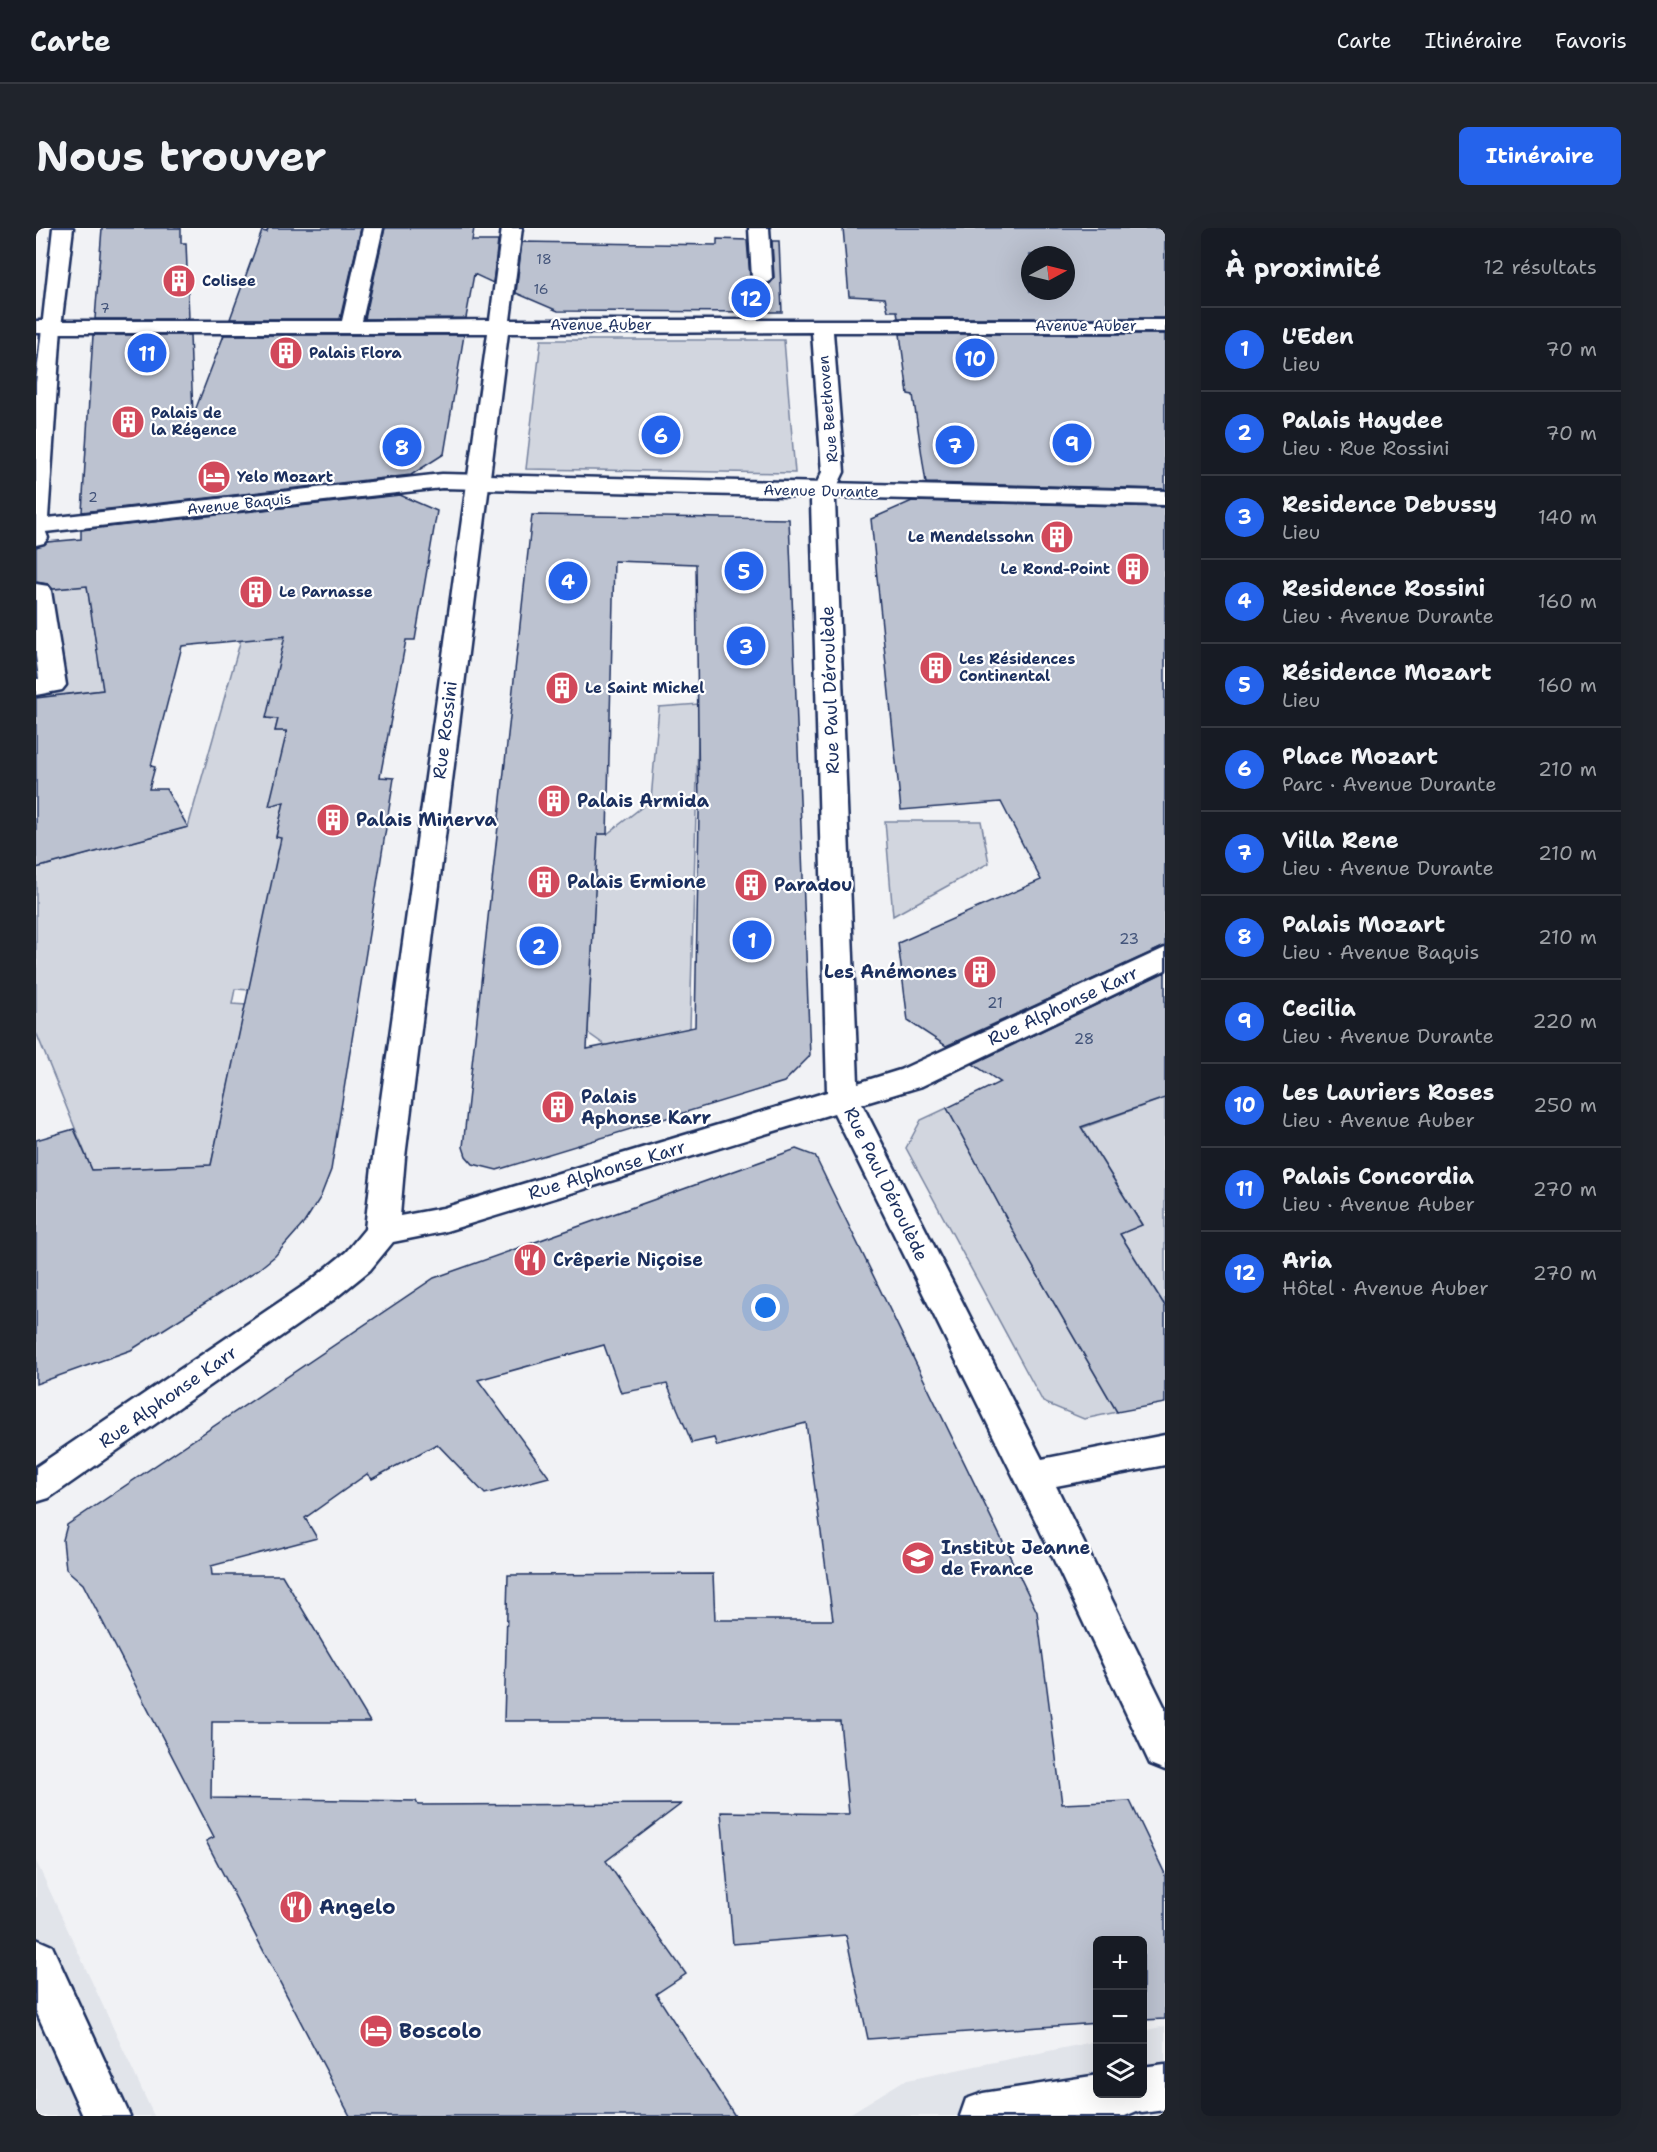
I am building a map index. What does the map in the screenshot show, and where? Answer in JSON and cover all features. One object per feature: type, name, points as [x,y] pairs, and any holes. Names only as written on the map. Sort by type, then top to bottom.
[{"type":"street","points":[[36,525],[44,327],[63,228]]},
{"type":"street","points":[[351,326],[373,228]]},
{"type":"street","name":"Rue Rossini","points":[[382,1232],[389,1157],[512,228]]},
{"type":"street","points":[[759,228],[762,278]]},
{"type":"street","name":"Rue Beethoven","points":[[822,325],[833,472],[824,491]]},
{"type":"street","name":"Avenue Auber","points":[[44,327],[1165,326]]},
{"type":"street","name":"Avenue Baquis","points":[[36,525],[442,481],[478,482]]},
{"type":"street","name":"Avenue Durante","points":[[478,482],[1165,498]]},
{"type":"street","name":"Rue Paul Déroulède","points":[[824,491],[843,1098],[1165,1751]]},
{"type":"street","points":[[36,532],[36,538]]},
{"type":"street","points":[[36,687],[53,685],[39,591]]},
{"type":"street","name":"Rue Alphonse Karr","points":[[36,1488],[321,1291],[358,1261],[382,1232],[443,1220],[911,1078],[1165,958]]},
{"type":"street","points":[[1030,1476],[1165,1450]]},
{"type":"street","name":"Rue Alphonse Karr","points":[[36,1463],[90,1451]]},
{"type":"street","points":[[36,1961],[107,2116]]},
{"type":"street","points":[[1147,2089],[1165,2086]]},
{"type":"street","points":[[983,2116],[1097,2098]]},
{"type":"shaded area","points":[[541,340],[784,340],[795,473],[526,469]]},
{"type":"shaded area","points":[[87,586],[103,690],[36,698],[36,591]]},
{"type":"shaded area","points":[[308,638],[266,718],[278,719],[275,731],[287,731],[290,801],[288,810],[282,810],[276,837],[282,838],[250,990],[235,989],[232,1004],[246,1005],[211,1165],[92,1170],[36,1032],[36,868],[188,827],[241,639]]},
{"type":"shaded area","points":[[699,704],[690,1028],[612,1050],[588,1033],[597,834],[607,834],[651,800],[659,707]]},
{"type":"shaded area","points":[[885,821],[981,821],[989,863],[893,916]]},
{"type":"shaded area","points":[[1165,1098],[1165,1306],[1120,1234],[1142,1225],[1082,1128]]},
{"type":"shaded area","points":[[947,1108],[1025,1253],[1117,1412],[1084,1419],[1043,1402],[906,1148],[921,1120]]},
{"type":"shaded area","points":[[36,1861],[154,2116],[36,2116]]},
{"type":"shaded area","points":[[1165,2026],[1165,2116],[846,2116],[903,2081],[1093,2042],[1093,2098],[1147,2098],[1147,2030]]},
{"type":"building","points":[[102,228],[181,228],[181,243],[186,243],[189,319],[95,319]]},
{"type":"building","points":[[268,228],[361,228],[340,319],[230,319],[262,231],[267,232]]},
{"type":"building","points":[[385,228],[474,228],[472,241],[498,241],[493,283],[474,274],[466,318],[365,319]]},
{"type":"building","points":[[843,228],[1165,228],[1165,318],[898,318],[897,311],[888,311],[885,298],[849,296]]},
{"type":"building","points":[[717,239],[747,240],[750,278],[755,284],[769,284],[774,279],[772,241],[779,241],[782,312],[558,311],[516,293],[522,242],[717,245]]},
{"type":"building","points":[[900,334],[1165,334],[1165,489],[926,483],[913,395],[908,394]]},
{"type":"building","points":[[93,335],[190,335],[193,416],[224,335],[464,335],[444,454],[411,475],[82,512]]},
{"type":"building","points":[[400,495],[437,511],[415,640],[406,640],[380,777],[394,778],[331,1170],[320,1198],[304,1223],[275,1256],[259,1269],[131,1350],[36,1384],[36,1140],[74,1129],[92,1170],[211,1165],[281,838],[276,837],[284,802],[269,806],[287,731],[275,731],[278,719],[266,718],[285,636],[182,646],[151,766],[155,767],[149,789],[166,789],[188,827],[36,868],[36,698],[103,690],[87,586],[53,589],[48,584],[36,582],[36,547],[47,542],[81,539],[81,530]]},
{"type":"building","points":[[912,501],[1165,507],[1165,946],[946,1046],[908,1021],[898,943],[1041,880],[1001,802],[901,810],[871,519]]},
{"type":"building","points":[[532,515],[789,519],[810,1056],[784,1082],[497,1170],[473,1164],[466,1156],[463,1147]],"holes":[[[614,561],[696,564],[699,813],[695,1027],[587,1049],[598,834],[607,834]]]},
{"type":"building","points":[[1165,972],[1165,1098],[1081,1127],[1142,1225],[1120,1234],[1165,1306],[1165,1403],[1117,1412],[1025,1253],[947,1108],[1000,1082],[973,1064]]},
{"type":"building","points":[[796,1149],[815,1156],[1037,1612],[1062,1804],[1130,1801],[1165,1874],[1165,2019],[1147,2020],[1147,1936],[1093,1936],[1093,2023],[868,2039],[846,1935],[733,1944],[721,1812],[849,1814],[840,1721],[504,1721],[508,1575],[713,1574],[715,1620],[833,1620],[806,1423],[717,1446],[714,1438],[692,1443],[667,1384],[621,1393],[604,1345],[478,1380],[549,1477],[485,1494],[437,1444],[372,1479],[367,1474],[305,1518],[317,1538],[211,1566],[212,1575],[282,1575],[370,1722],[212,1722],[211,1798],[416,1801],[418,1805],[681,1804],[606,1861],[686,1974],[656,1994],[735,2116],[350,2116],[206,1841],[214,1837],[83,1584],[66,1569],[63,1540],[67,1525],[434,1278]]},
{"type":"place","name":"Colisee","points":[[179,281]]},
{"type":"place","name":"Aria","points":[[751,298]]},
{"type":"place","name":"Palais Concordia","points":[[147,353]]},
{"type":"place","name":"Palais Flora","points":[[286,353]]},
{"type":"place","name":"Les Lauriers Roses","points":[[975,358]]},
{"type":"place","name":"Palais de la Régence","points":[[128,422]]},
{"type":"place","name":"Place Mozart","points":[[661,435]]},
{"type":"place","name":"Cecilia","points":[[1072,443]]},
{"type":"place","name":"Villa Rene","points":[[955,445]]},
{"type":"place","name":"Palais Mozart","points":[[402,447]]},
{"type":"place","name":"Yelo Mozart","points":[[214,477]]},
{"type":"place","name":"Le Mendelssohn","points":[[1057,537]]},
{"type":"place","name":"Le Rond-Point","points":[[1133,569]]},
{"type":"place","name":"Résidence Mozart","points":[[744,571]]},
{"type":"place","name":"Residence Rossini","points":[[568,581]]},
{"type":"place","name":"Le Parnasse","points":[[256,592]]},
{"type":"place","name":"Residence Debussy","points":[[746,646]]},
{"type":"place","name":"Les Résidences Continental","points":[[936,668]]},
{"type":"place","name":"Le Saint Michel","points":[[562,688]]},
{"type":"place","name":"Palais Armida","points":[[554,801]]},
{"type":"place","name":"Palais Minerva","points":[[333,820]]},
{"type":"place","name":"Palais Ermione","points":[[544,882]]},
{"type":"place","name":"Paradou","points":[[751,885]]},
{"type":"place","name":"L'Eden","points":[[752,940]]},
{"type":"place","name":"Palais Haydee","points":[[539,946]]},
{"type":"place","name":"Les Anémones","points":[[980,972]]},
{"type":"place","name":"Palais Aphonse Karr","points":[[558,1107]]},
{"type":"place","name":"Crêperie Niçoise","points":[[530,1260]]},
{"type":"place","name":"Institut Jeanne de France","points":[[918,1558]]},
{"type":"place","name":"Angelo","points":[[296,1907]]},
{"type":"place","name":"Boscolo","points":[[376,2031]]}]
